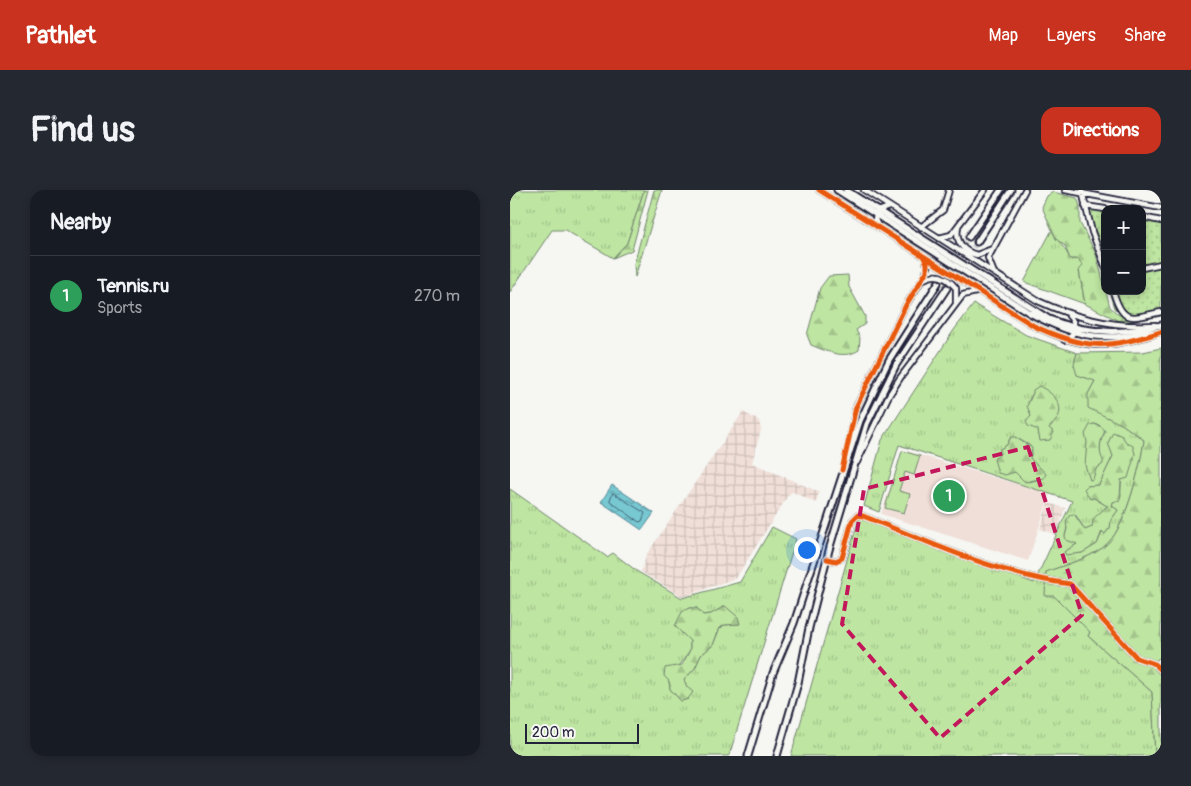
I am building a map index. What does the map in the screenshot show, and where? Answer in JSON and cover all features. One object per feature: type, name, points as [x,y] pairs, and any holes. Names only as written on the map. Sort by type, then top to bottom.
[{"type":"main road","points":[[837,190],[877,213],[1028,312],[1074,331],[1099,337],[1123,337],[1161,332]]},
{"type":"main road","points":[[969,238],[1001,190]]},
{"type":"main road","points":[[977,242],[1011,190]]},
{"type":"main road","points":[[848,191],[877,213]]},
{"type":"main road","points":[[748,756],[773,673],[794,623],[842,470],[876,384],[938,283]]},
{"type":"main road","points":[[777,756],[798,683],[808,628],[867,424],[883,389],[947,288]]},
{"type":"main road","points":[[1074,331],[1122,332],[1161,325]]},
{"type":"street","points":[[819,190],[1034,326],[1064,340],[1091,345],[1112,344],[1161,332]]},
{"type":"street","points":[[864,190],[996,276],[1038,301],[1068,315],[1124,326],[1161,325]]},
{"type":"street","points":[[921,227],[943,210],[949,190]]},
{"type":"street","points":[[938,238],[949,236],[985,190]]},
{"type":"street","points":[[996,276],[988,262],[994,247],[1025,190]]},
{"type":"street","points":[[1065,190],[1082,191],[1161,208]]},
{"type":"street","points":[[1082,191],[1101,258]]},
{"type":"street","points":[[1085,206],[1101,209]]},
{"type":"street","points":[[878,227],[877,213],[890,207]]},
{"type":"street","points":[[1146,218],[1161,221]]},
{"type":"street","points":[[958,226],[958,238],[967,251],[982,254],[994,247]]},
{"type":"street","points":[[842,470],[856,407],[906,306],[922,281],[928,267],[923,256]]},
{"type":"street","points":[[1146,267],[1161,264]]},
{"type":"street","points":[[922,281],[936,275],[947,279],[956,288],[957,299],[955,306]]},
{"type":"street","points":[[851,474],[896,384],[966,293],[973,291],[982,294]]},
{"type":"street","points":[[1114,295],[1118,308],[1123,315],[1131,318],[1161,312]]},
{"type":"street","points":[[1064,340],[1074,331],[1075,322],[1068,315]]},
{"type":"street","points":[[827,559],[836,561],[842,558],[852,521],[858,515],[986,564],[1054,582],[1070,584],[1137,658],[1155,664],[1161,670]]},
{"type":"highlighted area","points":[[1028,447],[1082,615],[940,738],[842,624],[864,489]]},
{"type":"shaded area","points":[[743,412],[759,421],[761,430],[752,463],[819,492],[816,503],[793,492],[789,494],[736,578],[683,597],[641,572],[647,554]]},
{"type":"shaded area","points":[[903,450],[1050,494],[1028,561],[881,514]]},
{"type":"shaded area","points":[[1048,503],[1065,508],[1056,535],[1040,529]]},
{"type":"green space","points":[[510,190],[644,190],[627,243],[613,258],[565,230],[552,230],[510,292]]},
{"type":"green space","points":[[644,190],[648,190],[632,250],[613,258],[627,243]]},
{"type":"green space","points":[[654,190],[662,190],[635,277],[634,264]]},
{"type":"green space","points":[[1053,192],[1077,198],[1080,206],[1080,223],[1096,254],[1101,273],[1101,295],[1107,295],[1110,307],[1119,315],[1130,318],[1161,312],[1161,316],[1123,323],[1085,304],[1079,270],[1083,266],[1078,259],[1070,259],[1065,246],[1056,239],[1042,207],[1047,196]]},
{"type":"green space","points":[[1081,202],[1101,206],[1101,265]]},
{"type":"green space","points":[[1146,215],[1161,218],[1161,312],[1126,319],[1114,308],[1110,295],[1146,295]]},
{"type":"green space","points":[[1052,230],[1070,259],[1078,259],[1084,266],[1079,271],[1085,304],[1024,282]]},
{"type":"green space","points":[[848,275],[849,287],[865,316],[865,324],[856,330],[860,338],[859,350],[847,354],[829,352],[811,345],[807,335],[820,288],[829,276]]},
{"type":"green space","points":[[974,304],[1026,335],[1077,353],[1074,365],[1095,381],[1088,394],[1123,425],[1144,440],[1132,494],[1115,533],[1109,542],[1096,552],[1046,572],[1046,596],[1054,595],[1090,632],[1088,636],[1152,692],[1155,756],[791,756],[859,518],[1034,583],[1072,501],[899,445],[879,512],[864,506],[882,440],[954,330]],"holes":[[[1033,393],[1051,425],[1049,428],[1031,416],[1028,402]],[[1090,425],[1099,425],[1105,431],[1100,447],[1102,464],[1096,469],[1090,480],[1087,464]],[[1113,435],[1122,436],[1125,449],[1121,496],[1113,502],[1112,506],[1118,510],[1111,520],[1110,528],[1104,533],[1103,530],[1097,544],[1082,553],[1064,552],[1077,544],[1065,536],[1070,515],[1075,514],[1085,530],[1093,527],[1094,519],[1107,506],[1094,498],[1087,486],[1099,485],[1113,456],[1109,442]],[[1015,437],[1029,445],[1032,451],[1030,458],[1044,478],[1029,482],[1015,472],[998,469],[1000,449],[1007,445],[1010,438]]]},
{"type":"green space","points":[[1161,348],[1161,657],[1150,664],[1161,676],[1161,756],[1155,756],[1152,692],[1088,636],[1090,632],[1054,596],[1045,596],[1046,572],[1096,552],[1109,542],[1115,534],[1132,494],[1144,440],[1123,425],[1088,408],[1088,394],[1095,381],[1077,375],[1074,365],[1077,353],[1143,352]]},
{"type":"green space","points":[[1039,386],[1049,392],[1059,405],[1059,416],[1049,428],[1054,432],[1050,440],[1040,441],[1038,430],[1028,426],[1026,422],[1031,416],[1027,406],[1033,390]]},
{"type":"green space","points":[[1094,424],[1102,427],[1105,431],[1100,446],[1103,464],[1096,469],[1093,479],[1090,480],[1085,465],[1087,442],[1085,434],[1090,425]]},
{"type":"green space","points":[[1113,432],[1122,436],[1126,442],[1133,446],[1135,454],[1128,478],[1121,480],[1120,500],[1113,502],[1112,506],[1118,510],[1111,520],[1110,528],[1105,534],[1102,531],[1097,544],[1082,553],[1066,555],[1064,552],[1077,544],[1066,540],[1065,536],[1067,529],[1066,521],[1070,515],[1074,514],[1085,530],[1092,527],[1093,519],[1107,506],[1094,498],[1090,499],[1084,489],[1087,486],[1099,485],[1113,456],[1108,443]]},
{"type":"green space","points":[[1011,437],[1015,437],[1032,448],[1030,458],[1046,474],[1044,478],[1025,482],[1015,472],[1005,475],[998,473],[994,459],[1000,454],[1000,449],[1007,445]]},
{"type":"green space","points":[[902,451],[920,456],[914,475],[905,472],[899,491],[910,494],[904,513],[885,508]]},
{"type":"green space","points":[[510,489],[607,557],[613,553],[638,572],[682,598],[740,582],[772,527],[796,539],[729,756],[510,756]],"holes":[[[725,606],[739,624],[724,625],[719,630],[713,645],[701,655],[695,668],[684,680],[688,699],[681,701],[670,689],[669,681],[690,650],[690,641],[682,612],[689,608],[697,608],[702,615],[711,614]]]},
{"type":"green space","points":[[725,606],[738,617],[740,624],[724,625],[719,629],[713,645],[701,655],[695,668],[684,680],[687,687],[693,692],[688,699],[681,701],[670,689],[669,681],[664,676],[665,668],[682,665],[690,650],[690,641],[675,626],[682,612],[689,608],[697,608],[703,615],[711,614]]},
{"type":"water","points":[[612,485],[654,513],[642,530],[601,502]]},
{"type":"tunnel","points":[[938,283],[969,237]]},
{"type":"tunnel","points":[[948,285],[977,242]]},
{"type":"cycle path","points":[[819,190],[1034,326],[1052,334],[1082,343],[1111,344],[1126,342],[1161,332]]},
{"type":"cycle path","points":[[842,470],[856,407],[906,305],[927,271],[927,263],[923,256]]},
{"type":"cycle path","points":[[827,559],[836,561],[842,558],[852,521],[858,515],[990,565],[1043,580],[1070,584],[1137,658],[1155,664],[1161,670]]},
{"type":"place","name":"Tennis.ru","points":[[949,496]]}]
